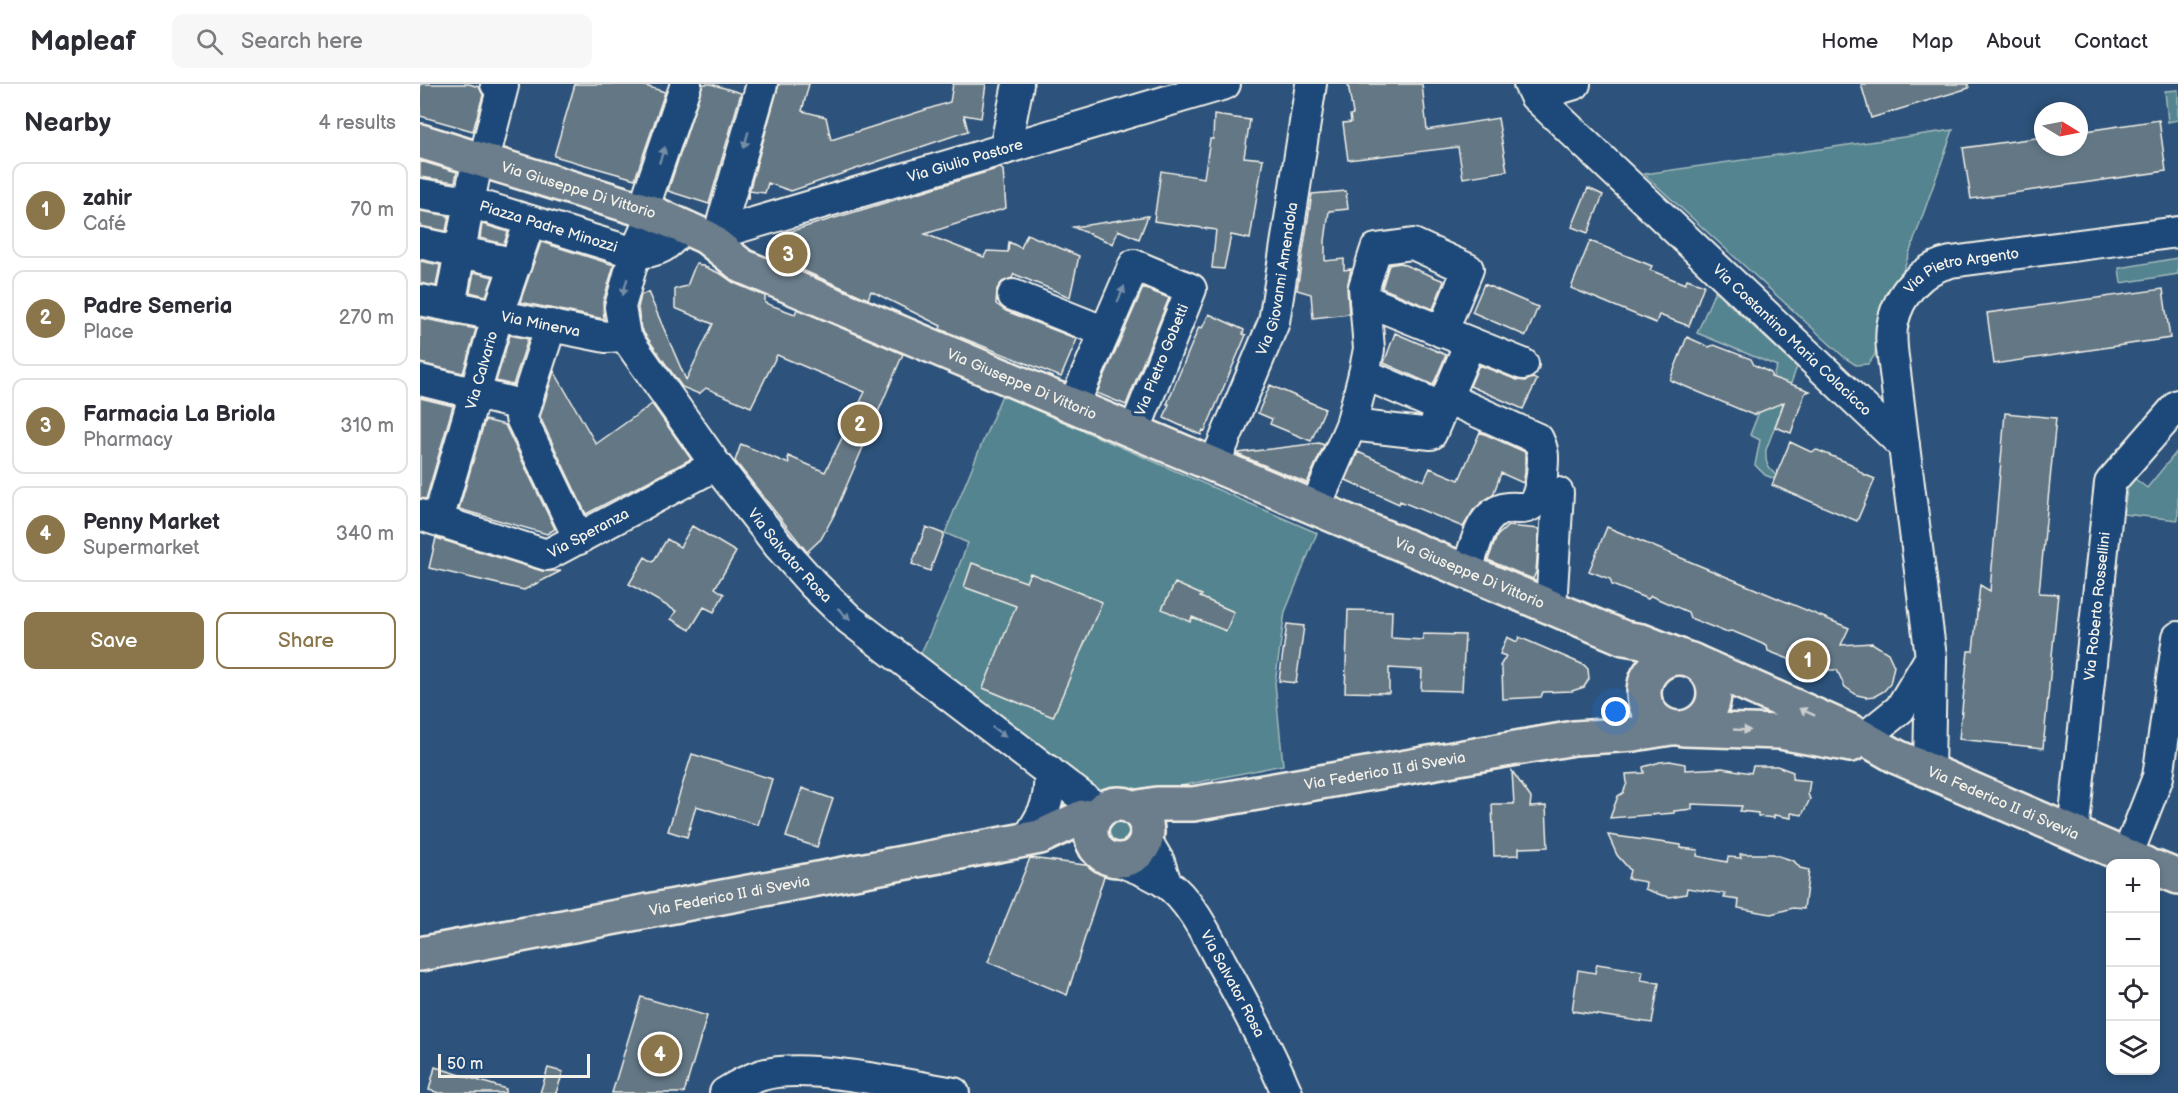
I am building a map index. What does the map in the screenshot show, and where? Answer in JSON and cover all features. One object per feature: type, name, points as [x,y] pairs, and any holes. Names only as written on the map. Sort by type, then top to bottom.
[{"type":"main road","name":"Via Giuseppe Di Vittorio","points":[[420,141],[648,211],[703,232],[742,266],[1551,608],[1624,638],[1642,641],[1691,660]]},
{"type":"main road","points":[[1624,638],[1642,670],[1645,701],[1652,717],[1662,724],[1677,729],[1697,724],[1708,712],[1713,699],[1714,687],[1710,675],[1691,660],[1669,659],[1658,665],[1645,688]]},
{"type":"main road","name":"Via Federico II di Svevia","points":[[1691,660],[1864,738],[1897,757],[2133,859]]},
{"type":"main road","name":"Via Federico II di Svevia","points":[[1574,738],[1616,716],[1645,688]]},
{"type":"main road","name":"Via Federico II di Svevia","points":[[1142,828],[1166,819],[1193,804],[1574,738],[1677,729],[1780,732],[1897,757]]},
{"type":"main road","points":[[1034,837],[1112,859],[1134,855],[1142,828],[1125,805],[1112,805],[1097,815],[1091,829],[1093,843],[1097,849],[1112,859]]},
{"type":"main road","name":"Via Federico II di Svevia","points":[[420,954],[1034,837],[1083,817],[1097,815]]},
{"type":"main road","name":"Via Federico II di Svevia","points":[[2160,870],[2178,878]]},
{"type":"street","name":"Piazza Padre Minozzi","points":[[496,84],[503,86],[469,202],[635,253]]},
{"type":"street","name":"Via Salvator Rosa","points":[[686,84],[620,307],[626,336],[716,465],[779,546],[813,584],[849,619],[1090,802],[1097,815]]},
{"type":"street","points":[[635,253],[654,252],[669,243],[703,232],[762,84]]},
{"type":"street","points":[[1005,149],[1018,84]]},
{"type":"street","name":"Via Giulio Pastore","points":[[703,232],[1005,149],[1226,84]]},
{"type":"street","name":"Via Giovanni Amendola","points":[[1214,465],[1274,322],[1311,84]]},
{"type":"street","points":[[1532,90],[1575,84]]},
{"type":"street","name":"Via Costantino Maria Colacicco","points":[[1532,90],[1904,446]]},
{"type":"street","points":[[420,194],[469,202],[450,306]]},
{"type":"street","name":"Via Calvario","points":[[429,518],[474,393],[530,221]]},
{"type":"street","name":"Via Pietro Argento","points":[[1904,446],[1892,347],[1892,323],[1905,293],[1926,273],[1939,264],[1951,262],[2178,232]]},
{"type":"street","points":[[420,243],[516,264]]},
{"type":"street","points":[[1314,508],[1351,425],[1364,374],[1369,349],[1364,287],[1376,249],[1413,244],[1468,269],[1442,332]]},
{"type":"street","name":"Via Pietro Gobetti","points":[[1105,332],[1134,265],[1191,290],[1134,432]]},
{"type":"street","points":[[1012,295],[1105,332],[1073,406]]},
{"type":"street","name":"Via Minerva","points":[[420,300],[606,337],[626,336]]},
{"type":"street","points":[[1365,300],[1523,364]]},
{"type":"street","points":[[551,325],[521,418],[579,539]]},
{"type":"street","points":[[1351,425],[1431,434],[1470,343]]},
{"type":"street","points":[[1364,374],[1538,439],[1544,452],[1539,496],[1535,503],[1522,508],[1492,514],[1484,525],[1466,572]]},
{"type":"street","points":[[420,380],[525,406]]},
{"type":"street","name":"Via Roberto Rossellini","points":[[2073,833],[2110,483],[2178,405]]},
{"type":"street","points":[[1904,446],[1930,657],[1929,771]]},
{"type":"street","name":"Via Speranza","points":[[429,518],[547,555],[716,465]]},
{"type":"street","points":[[1551,608],[1558,493]]},
{"type":"street","points":[[2143,859],[2158,777],[2178,637]]},
{"type":"street","points":[[1864,738],[1900,710],[1930,657]]},
{"type":"street","points":[[1034,837],[1050,791],[1049,771]]},
{"type":"street","points":[[1142,828],[1159,862],[1166,883]]},
{"type":"street","points":[[1112,859],[1166,883]]},
{"type":"street","name":"Via Salvator Rosa","points":[[1166,883],[1183,901],[1208,937],[1269,1050],[1287,1093]]},
{"type":"street","points":[[725,1093],[733,1087],[763,1075],[792,1071],[836,1074],[954,1093]]},
{"type":"green space","points":[[2178,90],[2178,120],[2168,122],[2165,91]]},
{"type":"green space","points":[[1953,130],[1903,271],[1888,291],[1879,315],[1875,355],[1868,364],[1856,365],[1845,358],[1644,174]]},
{"type":"green space","points":[[2178,258],[2178,274],[2121,283],[2119,268]]},
{"type":"green space","points":[[1715,291],[1797,367],[1766,450],[1767,464],[1776,475],[1775,479],[1765,475],[1755,465],[1760,440],[1750,435],[1777,366],[1697,333]]},
{"type":"green space","points":[[1002,395],[1317,533],[1285,612],[1275,683],[1283,765],[1146,793],[1116,793],[1102,798],[1027,736],[918,660],[968,543],[945,533]]},
{"type":"green space","points":[[2178,450],[2178,520],[2123,514],[2128,486],[2134,478],[2147,488]]},
{"type":"green space","points":[[1120,818],[1130,822],[1134,832],[1130,842],[1120,846],[1110,842],[1106,832],[1110,822]]},
{"type":"building","points":[[420,84],[469,84],[479,87],[483,95],[473,131],[420,116]]},
{"type":"building","points":[[575,84],[639,84],[665,92],[635,179],[554,156]]},
{"type":"building","points":[[703,84],[711,84],[741,93],[709,204],[668,191]]},
{"type":"building","points":[[779,84],[809,84],[802,111],[826,117],[831,140],[950,102],[953,84],[986,84],[981,118],[964,115],[968,131],[791,191],[768,183],[765,193],[749,191]]},
{"type":"building","points":[[1348,84],[1422,84],[1427,130],[1498,118],[1507,171],[1463,178],[1458,147],[1348,160],[1343,123],[1351,122],[1350,115],[1353,114]]},
{"type":"building","points":[[1861,84],[1968,84],[1969,88],[1871,118]]},
{"type":"building","points":[[1214,115],[1250,120],[1244,157],[1263,159],[1250,239],[1231,235],[1224,269],[1212,268],[1216,230],[1154,221],[1161,171],[1204,178],[1210,139],[1213,139]]},
{"type":"building","points":[[2159,120],[2166,171],[1971,199],[1963,148],[2034,138],[2034,156],[2088,156],[2088,131]]},
{"type":"building","points":[[420,161],[457,172],[455,182],[420,177]]},
{"type":"building","points":[[1000,168],[1003,170],[1006,208],[925,234],[984,257],[987,251],[1008,252],[1009,242],[1021,248],[1027,234],[1079,256],[1070,297],[1014,274],[1012,278],[1002,282],[997,289],[996,304],[1006,311],[1077,339],[1061,377],[940,329],[941,326],[871,291],[868,299],[784,262],[785,233]]},
{"type":"building","points":[[1588,188],[1603,195],[1588,233],[1572,227]]},
{"type":"building","points":[[1346,191],[1348,209],[1329,211],[1325,261],[1344,259],[1344,270],[1351,269],[1347,288],[1349,314],[1313,318],[1311,294],[1297,290],[1312,194]]},
{"type":"building","points":[[420,211],[449,216],[446,231],[420,226]]},
{"type":"building","points":[[1148,216],[1139,239],[1118,230],[1113,244],[1073,227]]},
{"type":"building","points":[[482,224],[508,232],[504,244],[480,238]]},
{"type":"building","points":[[1590,241],[1652,266],[1650,270],[1685,284],[1687,279],[1704,285],[1689,326],[1659,315],[1656,323],[1571,288]]},
{"type":"building","points":[[541,242],[614,265],[603,302],[604,319],[520,302]]},
{"type":"building","points":[[420,261],[440,265],[436,286],[420,283]]},
{"type":"building","points":[[696,263],[765,296],[765,303],[795,314],[797,309],[903,354],[834,515],[821,539],[807,552],[735,461],[741,444],[789,464],[788,456],[825,472],[865,392],[777,355],[751,407],[706,388],[699,394],[682,387],[641,329],[638,308],[641,295],[648,292],[686,380],[713,324],[675,308],[675,289],[687,286]]},
{"type":"building","points":[[1400,263],[1444,281],[1433,309],[1382,288],[1389,265]]},
{"type":"building","points":[[474,272],[493,277],[486,296],[470,292]]},
{"type":"building","points":[[1484,284],[1538,307],[1526,336],[1472,312]]},
{"type":"building","points":[[1143,288],[1169,298],[1126,405],[1097,393]]},
{"type":"building","points":[[2163,289],[2170,338],[1994,364],[1987,313]]},
{"type":"building","points":[[1209,314],[1244,330],[1243,334],[1246,335],[1205,431],[1203,430],[1201,435],[1164,418],[1169,404],[1167,404],[1199,327],[1202,328]]},
{"type":"building","points":[[420,318],[476,329],[463,373],[420,363]]},
{"type":"building","points":[[1395,333],[1446,355],[1433,385],[1384,363]]},
{"type":"building","points":[[510,335],[528,339],[513,385],[496,381]]},
{"type":"building","points":[[1687,337],[1709,347],[1714,345],[1751,359],[1754,365],[1771,373],[1771,377],[1810,391],[1805,393],[1791,433],[1775,427],[1784,402],[1753,415],[1670,380]]},
{"type":"building","points":[[1479,365],[1517,380],[1525,381],[1533,378],[1537,380],[1523,409],[1470,386]]},
{"type":"building","points":[[554,371],[596,444],[652,404],[691,459],[586,514],[540,417]]},
{"type":"building","points":[[1270,385],[1325,409],[1311,441],[1270,424],[1272,419],[1258,413]]},
{"type":"building","points":[[420,398],[453,406],[426,499],[420,498]]},
{"type":"building","points":[[2005,413],[2056,418],[2039,593],[2058,594],[2043,748],[1959,739],[1968,651],[1973,651],[1980,585],[1990,591]]},
{"type":"building","points":[[485,420],[505,425],[555,529],[547,534],[459,509]]},
{"type":"building","points":[[1480,432],[1525,452],[1525,473],[1523,483],[1501,473],[1493,495],[1474,509],[1463,527],[1400,501],[1399,504],[1346,480],[1358,452],[1424,481],[1430,468],[1459,480]]},
{"type":"building","points":[[1790,442],[1811,452],[1817,450],[1851,464],[1863,474],[1875,479],[1857,521],[1772,485]]},
{"type":"building","points":[[1319,443],[1324,445],[1307,483],[1237,454],[1238,453]]},
{"type":"building","points":[[692,526],[736,552],[715,588],[724,594],[714,612],[704,607],[690,630],[671,619],[676,611],[629,584],[645,557],[653,562],[667,539],[680,547]]},
{"type":"building","points":[[1508,526],[1539,529],[1536,572],[1533,579],[1488,560],[1497,536]]},
{"type":"building","points":[[926,527],[944,534],[930,571],[912,564]]},
{"type":"building","points":[[1607,527],[1849,628],[1841,645],[1872,643],[1888,653],[1894,666],[1890,684],[1875,696],[1857,695],[1845,687],[1837,670],[1829,670],[1809,662],[1804,665],[1768,651],[1767,646],[1749,638],[1732,631],[1725,632],[1690,618],[1688,612],[1651,596],[1648,599],[1612,585],[1610,579],[1589,571]]},
{"type":"building","points":[[436,538],[542,571],[561,571],[524,590],[429,568]]},
{"type":"building","points":[[972,563],[1026,582],[1030,573],[1102,602],[1053,717],[983,688],[1016,606],[964,587]]},
{"type":"building","points":[[1175,583],[1234,612],[1226,631],[1192,617],[1190,622],[1162,609]]},
{"type":"building","points":[[1348,610],[1392,611],[1391,638],[1423,640],[1423,634],[1465,635],[1462,691],[1421,690],[1422,670],[1389,668],[1389,693],[1345,692]]},
{"type":"building","points":[[1287,624],[1304,626],[1296,683],[1279,681]]},
{"type":"building","points":[[1507,637],[1517,642],[1519,637],[1584,665],[1588,669],[1589,679],[1584,687],[1572,691],[1543,692],[1541,697],[1503,699],[1500,666],[1506,656],[1500,654]]},
{"type":"building","points":[[692,754],[772,779],[758,825],[696,806],[687,837],[668,831]]},
{"type":"building","points":[[1670,761],[1685,764],[1685,770],[1722,768],[1751,773],[1753,766],[1777,766],[1793,772],[1792,779],[1810,781],[1808,794],[1810,799],[1802,815],[1791,813],[1791,818],[1774,815],[1774,818],[1758,816],[1758,813],[1740,811],[1742,806],[1692,804],[1692,809],[1674,811],[1674,813],[1610,818],[1618,796],[1623,793],[1627,783],[1626,774],[1644,773],[1643,767]]},
{"type":"building","points":[[1512,771],[1531,798],[1530,807],[1546,806],[1548,847],[1519,848],[1519,855],[1494,856],[1492,804],[1514,804]]},
{"type":"building","points":[[802,788],[833,799],[817,847],[786,837]]},
{"type":"building","points":[[1608,835],[1681,845],[1681,848],[1698,850],[1697,856],[1727,862],[1728,857],[1741,858],[1740,854],[1773,854],[1794,861],[1800,868],[1809,870],[1804,909],[1793,908],[1771,914],[1738,908],[1739,900],[1724,898],[1726,894],[1687,888],[1686,894],[1670,897],[1645,889],[1646,882],[1628,879],[1630,870],[1617,855]]},
{"type":"building","points":[[1030,858],[1101,867],[1105,873],[1067,995],[988,962]]},
{"type":"building","points":[[1597,964],[1643,971],[1641,980],[1659,983],[1652,1023],[1572,1011],[1578,970],[1595,973]]},
{"type":"building","points":[[641,997],[707,1016],[684,1093],[612,1093]]},
{"type":"building","points":[[435,1067],[506,1089],[505,1093],[439,1093],[429,1090]]},
{"type":"building","points":[[548,1068],[563,1072],[556,1093],[540,1093]]},
{"type":"place","name":"Farmacia La Briola","points":[[788,254]]},
{"type":"place","name":"Padre Semeria","points":[[860,424]]},
{"type":"place","name":"zahir","points":[[1808,660]]},
{"type":"place","name":"Penny Market","points":[[660,1054]]}]
